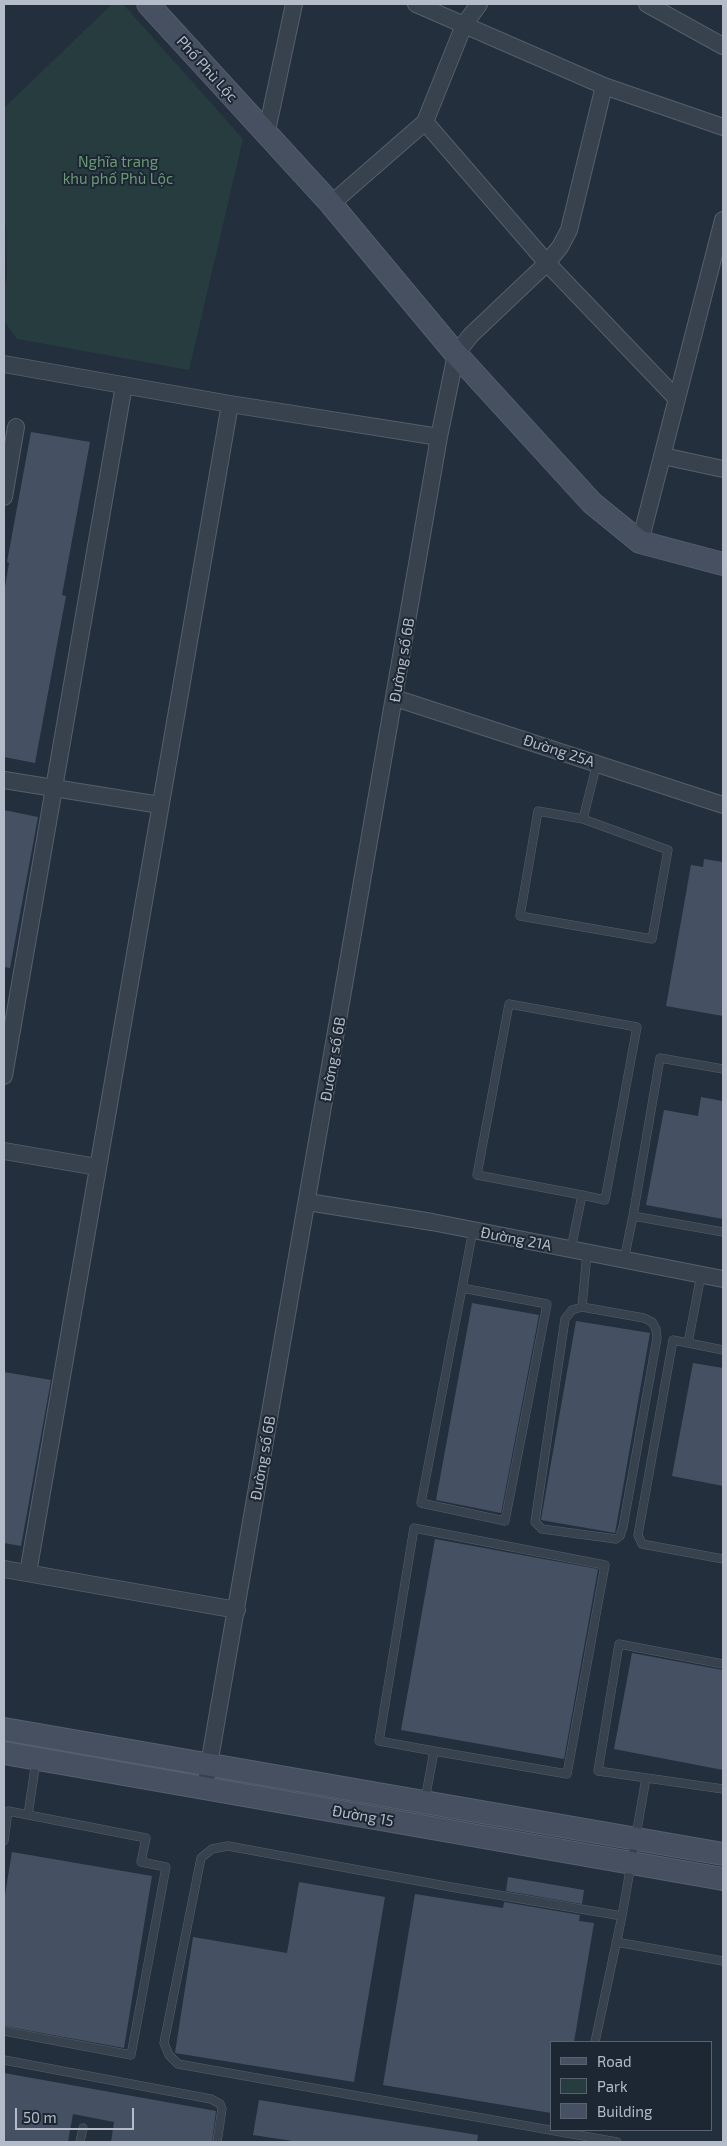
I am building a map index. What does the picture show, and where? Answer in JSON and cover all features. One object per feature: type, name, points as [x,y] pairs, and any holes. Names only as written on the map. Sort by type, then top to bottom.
[{"type":"street","name":"Phố Phù Lộc","points":[[148,4],[331,204],[456,354],[592,503],[640,542]]},
{"type":"street","points":[[266,135],[294,4]]},
{"type":"street","points":[[416,4],[604,86],[723,127]]},
{"type":"street","points":[[331,204],[426,122],[464,25],[479,4]]},
{"type":"street","points":[[647,4],[723,46]]},
{"type":"street","points":[[456,354],[471,335],[547,263],[560,247],[569,230],[604,86]]},
{"type":"street","points":[[426,122],[547,263],[677,399]]},
{"type":"street","points":[[723,220],[719,253],[677,399],[640,542],[723,564]]},
{"type":"street","name":"Đường số 6B","points":[[205,1789],[439,437],[456,354]]},
{"type":"street","points":[[4,364],[230,404],[439,437]]},
{"type":"street","points":[[4,1076],[124,385]]},
{"type":"street","points":[[28,1573],[230,404]]},
{"type":"street","points":[[4,498],[16,427]]},
{"type":"street","points":[[662,456],[723,469]]},
{"type":"street","name":"Đường 25A","points":[[395,698],[723,805]]},
{"type":"street","points":[[4,780],[160,804]]},
{"type":"street","points":[[4,1151],[97,1167]]},
{"type":"street","name":"Đường 21A","points":[[308,1202],[473,1230],[723,1278]]},
{"type":"street","points":[[4,1569],[237,1610]]},
{"type":"street","name":"Đường 15","points":[[4,1729],[723,1854]]},
{"type":"street","name":"Đường 15","points":[[4,1753],[723,1879]]},
{"type":"lane","points":[[583,818],[597,764]]},
{"type":"lane","points":[[538,811],[583,818],[668,850],[652,939],[520,916],[538,811]]},
{"type":"lane","points":[[509,1004],[637,1027],[605,1200],[582,1196],[477,1175],[509,1004]]},
{"type":"lane","points":[[624,1260],[660,1058],[723,1069]]},
{"type":"lane","points":[[571,1249],[582,1196]]},
{"type":"lane","points":[[633,1216],[723,1232]]},
{"type":"lane","points":[[462,1288],[546,1304],[505,1521],[421,1503],[473,1230]]},
{"type":"lane","points":[[582,1307],[587,1253]]},
{"type":"lane","points":[[688,1343],[701,1275]]},
{"type":"lane","points":[[582,1307],[644,1318],[652,1322],[656,1329],[657,1338],[623,1527],[620,1536],[616,1539],[542,1529],[534,1522],[565,1319],[572,1310],[582,1307]]},
{"type":"lane","points":[[723,1350],[673,1340],[638,1535],[642,1544],[723,1560]]},
{"type":"lane","points":[[414,1528],[605,1565],[567,1774],[434,1752],[379,1741],[414,1528]]},
{"type":"lane","points":[[723,1664],[619,1644],[598,1771],[723,1789]]},
{"type":"lane","points":[[424,1802],[434,1752]]},
{"type":"lane","points":[[28,1815],[36,1758]]},
{"type":"lane","points":[[596,2041],[622,1916],[646,1778]]},
{"type":"lane","points":[[4,1840],[8,1812],[28,1815],[146,1838],[141,1862],[166,1867],[132,2055],[4,2031]]},
{"type":"lane","points":[[550,2127],[178,2064],[170,2055],[164,2043],[201,1858],[212,1849],[228,1846],[442,1886],[622,1916]]},
{"type":"lane","points":[[616,1942],[723,1961]]},
{"type":"lane","points":[[4,2060],[211,2099],[220,2104],[222,2109],[217,2142]]},
{"type":"lane","points":[[80,2142],[83,2128]]},
{"type":"lane","points":[[577,2132],[617,2142]]},
{"type":"green space","name":"Nghĩa trang khu phố Phù Lộc","points":[[112,4],[123,4],[243,139],[189,370],[17,339],[4,321],[4,290],[7,276],[6,227],[4,220],[4,108]]},
{"type":"building","points":[[31,432],[90,442],[62,595],[66,596],[35,763],[4,757],[4,593],[9,563],[7,562]]},
{"type":"building","points":[[4,810],[38,817],[10,968],[4,967]]},
{"type":"building","points":[[704,859],[723,862],[723,1016],[666,1006],[691,865],[703,867]]},
{"type":"building","points":[[701,1097],[723,1101],[723,1219],[646,1205],[664,1110],[698,1116]]},
{"type":"building","points":[[472,1303],[539,1315],[501,1513],[436,1500]]},
{"type":"building","points":[[576,1321],[650,1333],[615,1533],[541,1520]]},
{"type":"building","points":[[693,1363],[723,1368],[723,1486],[672,1476]]},
{"type":"building","points":[[4,1372],[51,1380],[21,1546],[4,1543]]},
{"type":"building","points":[[435,1539],[598,1569],[564,1759],[401,1730]]},
{"type":"building","points":[[632,1653],[723,1670],[723,1770],[614,1749]]},
{"type":"building","points":[[12,1852],[152,1876],[124,2048],[4,2026],[4,1901]]},
{"type":"building","points":[[508,1877],[584,1890],[582,1904],[506,1891]]},
{"type":"building","points":[[299,1882],[385,1897],[354,2082],[175,2053],[193,1937],[287,1953]]},
{"type":"building","points":[[415,1894],[503,1908],[504,1902],[580,1915],[579,1921],[594,1923],[574,2041],[550,2041],[550,2113],[383,2085]]},
{"type":"building","points":[[4,2073],[216,2111],[212,2142],[111,2142],[114,2122],[73,2114],[68,2142],[4,2142]]},
{"type":"building","points":[[259,2100],[478,2135],[477,2142],[299,2142],[253,2135]]}]
